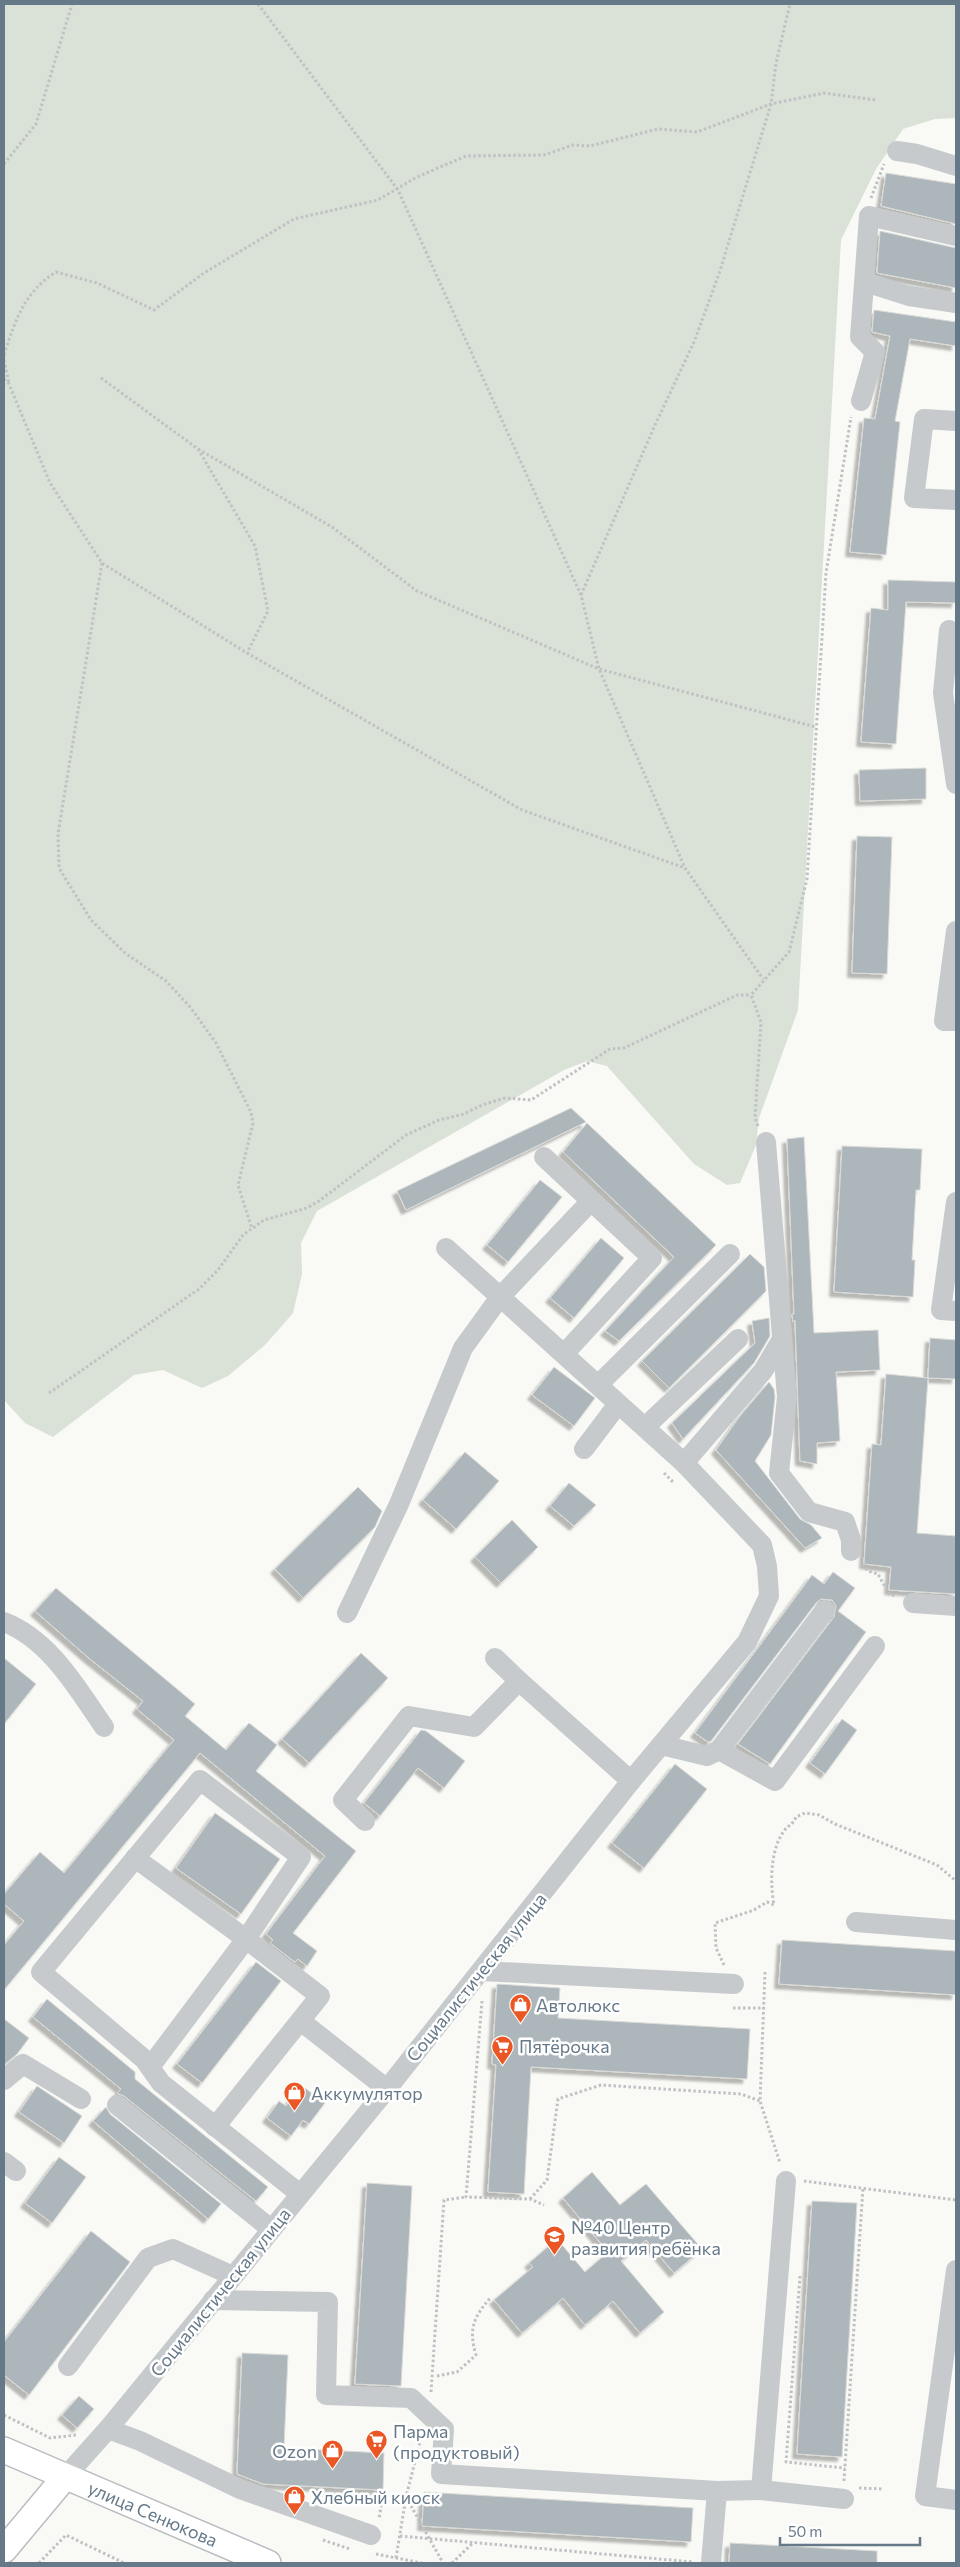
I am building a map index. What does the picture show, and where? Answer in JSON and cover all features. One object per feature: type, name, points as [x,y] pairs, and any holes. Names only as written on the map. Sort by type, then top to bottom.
[{"type":"main road","name":"улица Сенюкова","points":[[4,2450],[268,2563]]},
{"type":"main road","points":[[4,2550],[65,2477]]},
{"type":"street","points":[[897,151],[918,154],[956,166]]},
{"type":"street","points":[[861,401],[875,352],[860,337],[870,216],[956,236]]},
{"type":"street","points":[[865,282],[909,296],[956,303]]},
{"type":"street","points":[[956,421],[924,419],[914,498],[956,500]]},
{"type":"street","points":[[949,630],[943,693],[956,784]]},
{"type":"street","points":[[956,930],[944,1021],[956,1021]]},
{"type":"street","points":[[766,1142],[787,1397],[779,1473],[809,1512],[845,1522],[851,1540],[851,1551]]},
{"type":"street","points":[[544,1157],[652,1258],[564,1354]]},
{"type":"street","points":[[347,1613],[399,1504],[463,1348],[500,1297],[591,1201]]},
{"type":"street","points":[[956,1202],[941,1310],[956,1311]]},
{"type":"street","name":"Социалистическая улица","points":[[65,2477],[108,2429],[387,2089],[631,1781],[747,1642],[769,1596],[767,1566],[762,1545],[684,1463],[446,1248]]},
{"type":"street","points":[[598,1385],[730,1254]]},
{"type":"street","points":[[645,1428],[738,1339]]},
{"type":"street","points":[[684,1463],[762,1371],[782,1339]]},
{"type":"street","points":[[584,1449],[618,1404]]},
{"type":"street","points":[[913,1603],[956,1606]]},
{"type":"street","points":[[661,1745],[707,1756],[719,1750],[825,1610]]},
{"type":"street","points":[[4,1622],[22,1629],[60,1664],[104,1728]]},
{"type":"street","points":[[719,1750],[775,1781],[875,1646]]},
{"type":"street","points":[[495,1658],[631,1781]]},
{"type":"street","points":[[365,1821],[343,1800],[409,1716],[474,1727],[519,1681]]},
{"type":"street","points":[[150,2067],[246,1939],[301,1857],[200,1780],[42,1972],[144,2058],[150,2067],[161,2083],[300,2194]]},
{"type":"street","points":[[135,1858],[320,1996],[302,2022],[215,2127]]},
{"type":"street","points":[[856,1922],[956,1930]]},
{"type":"street","points":[[482,1971],[729,1984]]},
{"type":"street","points":[[302,2022],[387,2089]]},
{"type":"street","points":[[4,2080],[23,2064],[81,2099]]},
{"type":"street","points":[[117,2105],[271,2229]]},
{"type":"street","points":[[761,2490],[786,2181]]},
{"type":"street","points":[[68,2366],[148,2258],[173,2249],[233,2276]]},
{"type":"street","points":[[956,2270],[925,2496],[956,2500]]},
{"type":"street","points":[[213,2300],[328,2302],[326,2395],[411,2398],[444,2428],[442,2474],[717,2491],[847,2491]]},
{"type":"street","points":[[108,2429],[140,2441],[240,2489],[371,2535]]},
{"type":"street","points":[[705,2563],[717,2491]]},
{"type":"path","points":[[4,164],[36,124],[72,4]]},
{"type":"path","points":[[258,4],[398,190],[581,595],[599,669],[685,868],[763,979]]},
{"type":"path","points":[[581,595],[655,424],[694,342],[719,274],[771,104],[776,63],[790,4]]},
{"type":"path","points":[[4,355],[16,317],[40,282],[56,272],[97,283],[154,310],[204,273],[294,219],[378,200],[398,190],[417,177],[466,156],[544,155],[573,145],[590,146],[658,129],[697,132],[771,104],[824,93],[876,100]]},
{"type":"path","points":[[870,216],[872,192],[886,162],[897,151]]},
{"type":"path","points":[[4,360],[9,384],[50,483],[102,563],[247,653],[522,810],[685,868]]},
{"type":"path","points":[[101,378],[198,449],[332,527],[417,591],[599,669],[816,727]]},
{"type":"path","points":[[4,379],[9,384]]},
{"type":"path","points":[[750,995],[789,952],[807,879],[826,573],[853,404],[861,401]]},
{"type":"path","points":[[198,449],[255,546],[268,611],[247,653]]},
{"type":"path","points":[[102,563],[58,834],[59,868],[90,920],[125,953],[166,981],[191,1008],[216,1043],[251,1112],[253,1123],[238,1185],[252,1229]]},
{"type":"path","points":[[49,1393],[199,1289],[218,1270],[243,1235],[264,1220],[307,1208],[319,1201],[406,1135],[431,1124],[506,1098],[532,1100],[610,1048],[624,1048],[737,995],[750,995]]},
{"type":"path","points":[[750,995],[761,1022],[755,1118],[766,1142]]},
{"type":"path","points":[[660,1469],[680,1489]]},
{"type":"path","points":[[851,1551],[868,1570],[878,1574],[889,1594],[913,1603]]},
{"type":"path","points":[[729,1984],[728,1973],[716,1948],[715,1923],[754,1910],[768,1902],[774,1905],[771,1891],[774,1856],[784,1830],[794,1824],[796,1817],[805,1813],[818,1815],[835,1824],[938,1865],[956,1881]]},
{"type":"path","points":[[765,1972],[760,2101],[786,2181],[806,2181],[863,2187],[956,2200]]},
{"type":"path","points":[[466,2198],[482,1995]]},
{"type":"path","points":[[734,2008],[764,2008]]},
{"type":"path","points":[[530,2199],[547,2180],[558,2099],[601,2085],[741,2094],[760,2101]]},
{"type":"path","points":[[806,2181],[806,2190]]},
{"type":"path","points":[[863,2187],[845,2468],[847,2491],[884,2489]]},
{"type":"path","points":[[396,2558],[406,2497],[431,2398],[444,2200],[466,2198],[530,2199],[544,2205]]},
{"type":"path","points":[[800,2268],[786,2462],[845,2468]]},
{"type":"path","points":[[437,2376],[458,2372],[476,2354],[472,2340],[473,2323],[491,2297]]},
{"type":"path","points":[[4,2415],[50,2438],[108,2429]]},
{"type":"path","points":[[406,2497],[427,2538],[443,2563]]},
{"type":"path","points":[[39,2563],[66,2535],[124,2563]]},
{"type":"path","points":[[400,2536],[705,2563]]},
{"type":"path","points":[[452,2563],[474,2542]]},
{"type":"shaded area","points":[[4,4],[956,4],[956,118],[935,119],[903,129],[876,169],[841,240],[798,1010],[759,1118],[756,1145],[740,1183],[727,1185],[694,1164],[607,1066],[587,1061],[564,1070],[317,1211],[301,1243],[302,1274],[293,1313],[265,1345],[228,1376],[202,1388],[163,1370],[134,1375],[53,1437],[25,1423],[4,1400]]},
{"type":"building","points":[[886,173],[956,184],[956,224],[881,206]]},
{"type":"building","points":[[880,231],[956,248],[956,288],[877,273]]},
{"type":"building","points":[[874,310],[956,322],[956,346],[910,339],[895,421],[900,422],[886,555],[850,552],[864,418],[875,419],[890,336],[872,332]]},
{"type":"building","points":[[888,580],[956,582],[956,603],[906,602],[896,744],[861,742],[871,608],[888,610]]},
{"type":"building","points":[[926,768],[926,799],[860,801],[859,770]]},
{"type":"building","points":[[857,836],[892,837],[887,974],[852,973]]},
{"type":"building","points":[[571,1108],[586,1122],[406,1210],[397,1191]]},
{"type":"building","points":[[587,1123],[716,1245],[619,1341],[605,1331],[674,1257],[563,1152]]},
{"type":"building","points":[[804,1137],[814,1333],[878,1330],[880,1370],[836,1372],[840,1441],[817,1443],[817,1464],[800,1461],[795,1320],[793,1322],[792,1314],[794,1314],[787,1139]]},
{"type":"building","points":[[842,1146],[922,1149],[920,1190],[916,1190],[912,1260],[915,1260],[913,1297],[834,1292]]},
{"type":"building","points":[[540,1180],[562,1197],[508,1262],[487,1245]]},
{"type":"building","points":[[601,1238],[624,1258],[574,1318],[550,1298]]},
{"type":"building","points":[[750,1254],[764,1267],[766,1291],[669,1388],[642,1361]]},
{"type":"building","points":[[769,1318],[770,1336],[754,1363],[683,1439],[672,1423],[755,1343],[752,1321]]},
{"type":"building","points":[[930,1338],[956,1340],[956,1379],[928,1378]]},
{"type":"building","points":[[554,1367],[595,1398],[574,1426],[532,1395]]},
{"type":"building","points":[[886,1374],[928,1378],[917,1533],[956,1536],[956,1594],[889,1590],[891,1567],[864,1564],[872,1444],[881,1445]]},
{"type":"building","points":[[769,1382],[774,1389],[775,1397],[771,1435],[755,1461],[800,1519],[811,1525],[822,1538],[805,1548],[716,1450],[740,1416]]},
{"type":"building","points":[[465,1452],[499,1481],[456,1529],[423,1500]]},
{"type":"building","points":[[569,1483],[596,1505],[574,1526],[550,1506]]},
{"type":"building","points":[[358,1487],[382,1511],[375,1527],[303,1598],[275,1569]]},
{"type":"building","points":[[512,1520],[538,1547],[501,1583],[475,1557]]},
{"type":"building","points":[[833,1572],[855,1588],[838,1611],[866,1632],[770,1764],[738,1744],[834,1617],[836,1606],[832,1600],[821,1599],[816,1603],[711,1741],[708,1742],[695,1733],[812,1575],[824,1584]]},
{"type":"building","points":[[56,1588],[195,1704],[185,1716],[226,1750],[249,1723],[277,1745],[256,1771],[356,1851],[293,1933],[317,1951],[307,1966],[298,1959],[295,1962],[270,1943],[273,1940],[266,1934],[325,1856],[200,1753],[4,1990],[4,1945],[24,1921],[4,1904],[4,1894],[40,1852],[64,1873],[174,1740],[137,1709],[143,1701],[90,1659],[35,1611]]},
{"type":"building","points":[[361,1653],[388,1678],[309,1763],[282,1739]]},
{"type":"building","points":[[4,1658],[36,1684],[4,1724]]},
{"type":"building","points":[[842,1719],[857,1730],[825,1774],[810,1763]]},
{"type":"building","points":[[421,1730],[426,1731],[465,1761],[444,1788],[418,1768],[380,1816],[364,1803]]},
{"type":"building","points":[[675,1764],[707,1789],[644,1868],[612,1843]]},
{"type":"building","points":[[215,1813],[280,1859],[241,1914],[176,1868]]},
{"type":"building","points":[[782,1940],[956,1951],[956,1995],[779,1984]]},
{"type":"building","points":[[256,1962],[281,1981],[202,2083],[177,2064]]},
{"type":"building","points":[[497,1984],[560,1988],[558,2018],[750,2029],[747,2079],[531,2067],[524,2194],[488,2192],[496,2065],[492,2064]]},
{"type":"building","points":[[47,1999],[135,2072],[135,2079],[268,2187],[256,2201],[124,2096],[117,2093],[121,2089],[33,2017]]},
{"type":"building","points":[[4,2019],[29,2038],[17,2054],[4,2065]]},
{"type":"building","name":"Аккумулятор","points":[[301,2085],[325,2103],[309,2124],[303,2120],[291,2136],[267,2118],[279,2101],[286,2106]]},
{"type":"building","points":[[37,2086],[82,2116],[64,2143],[19,2112]]},
{"type":"building","points":[[106,2107],[110,2114],[221,2204],[208,2219],[93,2121]]},
{"type":"building","points":[[59,2157],[86,2177],[52,2223],[25,2203]]},
{"type":"building","name":"№40 Центр развития ребёнка","points":[[592,2172],[620,2205],[646,2184],[702,2249],[674,2273],[646,2240],[621,2261],[664,2312],[640,2333],[613,2301],[585,2325],[563,2298],[522,2333],[494,2300],[533,2267],[529,2263],[557,2239],[585,2272],[608,2252],[563,2198]]},
{"type":"building","points":[[367,2183],[412,2186],[401,2386],[355,2384]]},
{"type":"building","points":[[812,2201],[857,2203],[842,2457],[797,2454]]},
{"type":"building","points":[[91,2231],[130,2262],[29,2395],[4,2375],[4,2342]]},
{"type":"building","points":[[242,2353],[288,2355],[284,2448],[384,2453],[383,2490],[263,2484],[237,2474]]},
{"type":"building","points":[[79,2396],[94,2409],[77,2428],[62,2415]]},
{"type":"building","points":[[424,2492],[693,2508],[691,2542],[422,2526]]},
{"type":"building","points":[[730,2543],[877,2551],[877,2563],[729,2563]]},
{"type":"place","name":"Автолюкс","points":[[520,2024]]},
{"type":"place","name":"Пятёрочка","points":[[503,2065]]},
{"type":"place","name":"Аккумулятор","points":[[295,2112]]},
{"type":"place","name":"№40 Центр развития ребёнка","points":[[555,2256]]},
{"type":"place","name":"Парма (продуктовый)","points":[[377,2460]]},
{"type":"place","name":"Ozon","points":[[333,2470]]},
{"type":"place","name":"Хлебный киоск","points":[[295,2516]]}]
